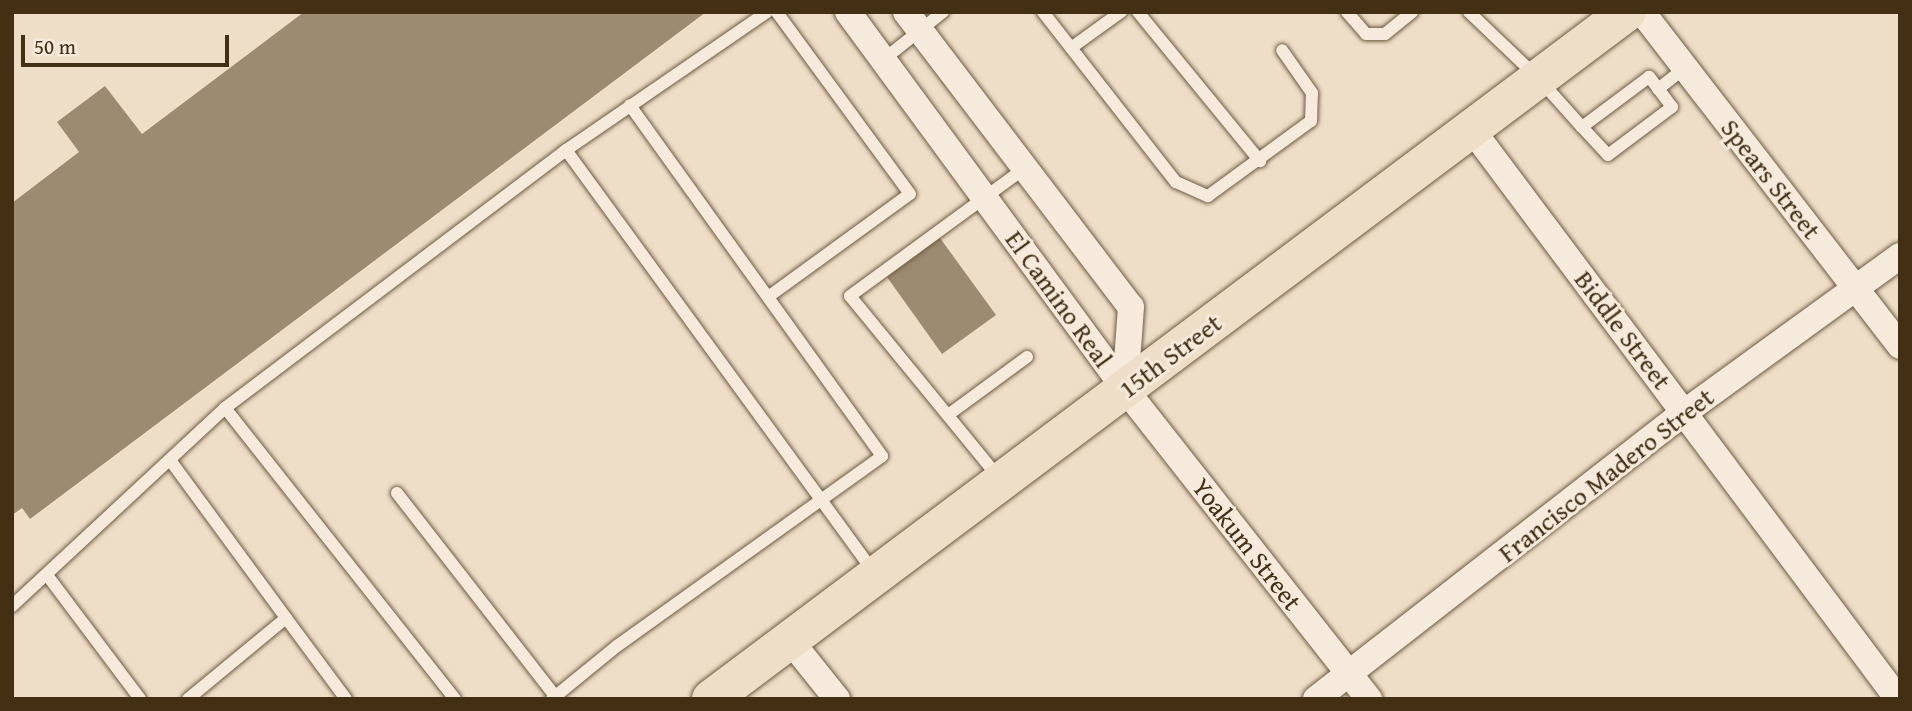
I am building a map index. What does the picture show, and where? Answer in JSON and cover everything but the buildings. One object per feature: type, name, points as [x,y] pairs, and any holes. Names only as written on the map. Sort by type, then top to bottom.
[{"type":"main road","name":"15th Street","points":[[711,699],[1473,131],[1627,12]]},
{"type":"street","name":"El Camino Real","points":[[848,12],[1125,389]]},
{"type":"street","name":"Spears Street","points":[[1642,12],[1900,346]]},
{"type":"street","name":"El Camino Real","points":[[913,22],[1132,307],[1125,389]]},
{"type":"street","name":"Biddle Street","points":[[1473,131],[1899,699]]},
{"type":"street","name":"Francisco Madero Street","points":[[1316,699],[1685,412],[1900,256]]},
{"type":"street","name":"Yoakum Street","points":[[1125,389],[1369,699]]},
{"type":"street","points":[[789,639],[837,699]]},
{"type":"lane","points":[[12,606],[225,408],[566,150],[767,12]]},
{"type":"lane","points":[[768,297],[910,194],[777,12]]},
{"type":"lane","points":[[883,60],[913,22],[943,12]]},
{"type":"lane","points":[[1043,12],[1176,182],[1192,192],[1208,196],[1222,189],[1311,121],[1314,104],[1312,93],[1282,50]]},
{"type":"lane","points":[[1071,48],[1121,12]]},
{"type":"lane","points":[[1138,12],[1260,161]]},
{"type":"lane","points":[[1347,12],[1366,34],[1385,34],[1412,12]]},
{"type":"lane","points":[[1469,12],[1539,79],[1608,155],[1672,107],[1649,77],[1583,127]]},
{"type":"lane","points":[[1658,89],[1685,68]]},
{"type":"lane","points":[[397,493],[554,697],[882,456],[631,105]]},
{"type":"lane","points":[[566,150],[876,575]]},
{"type":"lane","points":[[1002,481],[850,296],[1025,168]]},
{"type":"lane","points":[[948,415],[1027,357]]},
{"type":"lane","points":[[225,408],[455,699]]},
{"type":"lane","points":[[170,460],[346,699]]},
{"type":"lane","points":[[47,575],[140,699]]},
{"type":"lane","points":[[188,699],[286,618]]}]
